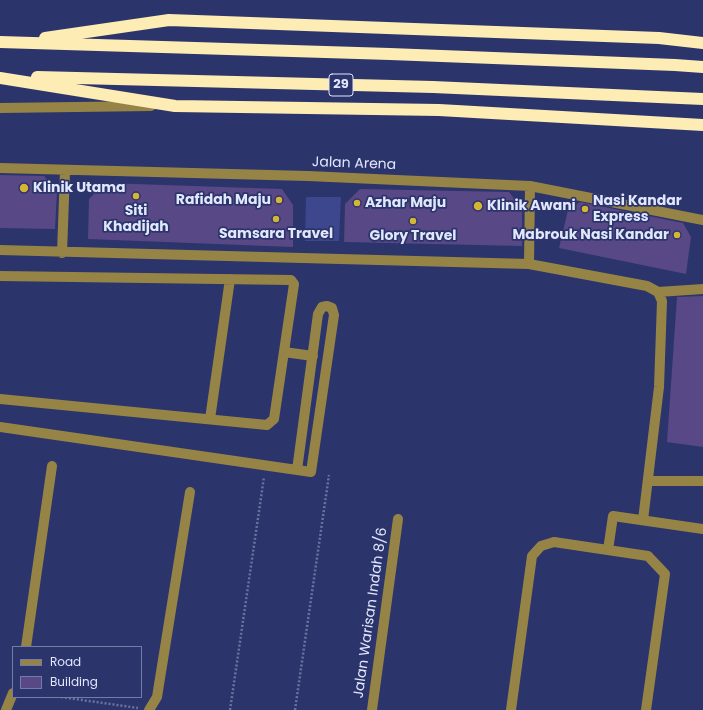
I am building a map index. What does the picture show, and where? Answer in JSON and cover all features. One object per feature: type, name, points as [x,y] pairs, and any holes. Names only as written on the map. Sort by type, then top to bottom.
[{"type":"highway","points":[[12,43],[169,20],[659,38],[703,43]]},
{"type":"highway","points":[[659,38],[703,35]]},
{"type":"highway","points":[[0,42],[675,65],[703,68]]},
{"type":"highway","points":[[0,77],[174,106],[439,110],[703,125]]},
{"type":"highway","name":"29","points":[[0,77],[433,87],[703,98]]},
{"type":"street","points":[[0,108],[174,106]]},
{"type":"street","name":"Jalan Arena","points":[[0,168],[65,171],[308,176],[530,186],[703,220]]},
{"type":"street","points":[[62,253],[65,171]]},
{"type":"street","points":[[529,264],[530,186]]},
{"type":"street","points":[[0,250],[62,253],[529,264],[647,286],[658,292],[703,289]]},
{"type":"street","points":[[0,276],[291,280],[294,284],[274,419],[267,425],[0,399]]},
{"type":"street","points":[[210,419],[230,279]]},
{"type":"street","points":[[644,520],[659,387],[662,301],[658,292]]},
{"type":"street","points":[[0,426],[265,465],[297,470],[311,472],[334,315],[334,311],[330,306],[324,306],[318,314],[297,470]]},
{"type":"street","points":[[284,352],[312,356]]},
{"type":"street","points":[[26,646],[52,466]]},
{"type":"street","points":[[648,481],[703,481]]},
{"type":"street","points":[[149,710],[157,697],[190,492]]},
{"type":"street","points":[[608,550],[613,516],[703,529]]},
{"type":"street","name":"Jalan Warisan Indah 8/6","points":[[372,710],[398,519]]},
{"type":"street","points":[[511,710],[532,556],[541,546],[554,542],[648,556],[665,574],[646,710]]},
{"type":"street","points":[[6,710],[12,695]]},
{"type":"path","points":[[230,710],[265,465]]},
{"type":"path","points":[[295,710],[329,474]]},
{"type":"path","points":[[68,698],[149,710]]},
{"type":"shaded area","points":[[306,197],[341,197],[339,241],[305,241]]},
{"type":"building","points":[[0,175],[44,176],[57,191],[55,229],[0,228]]},
{"type":"building","points":[[105,183],[282,189],[293,205],[293,247],[88,239],[89,199]]},
{"type":"building","points":[[360,189],[509,192],[522,209],[522,246],[344,242],[345,204]]},
{"type":"building","points":[[580,202],[683,223],[691,237],[686,274],[559,248],[568,210]]},
{"type":"building","points":[[703,296],[703,447],[667,442],[677,297]]},
{"type":"place","name":"Klinik Utama","points":[[24,188]]},
{"type":"place","name":"Siti Khadijah","points":[[136,196]]},
{"type":"place","name":"Rafidah Maju","points":[[279,200]]},
{"type":"place","name":"Azhar Maju","points":[[357,203]]},
{"type":"place","name":"Klinik Awani","points":[[478,206]]},
{"type":"place","name":"Nasi Kandar Express","points":[[585,209]]},
{"type":"place","name":"Samsara Travel","points":[[276,219]]},
{"type":"place","name":"Glory Travel","points":[[413,221]]},
{"type":"place","name":"Mabrouk Nasi Kandar","points":[[677,235]]}]
